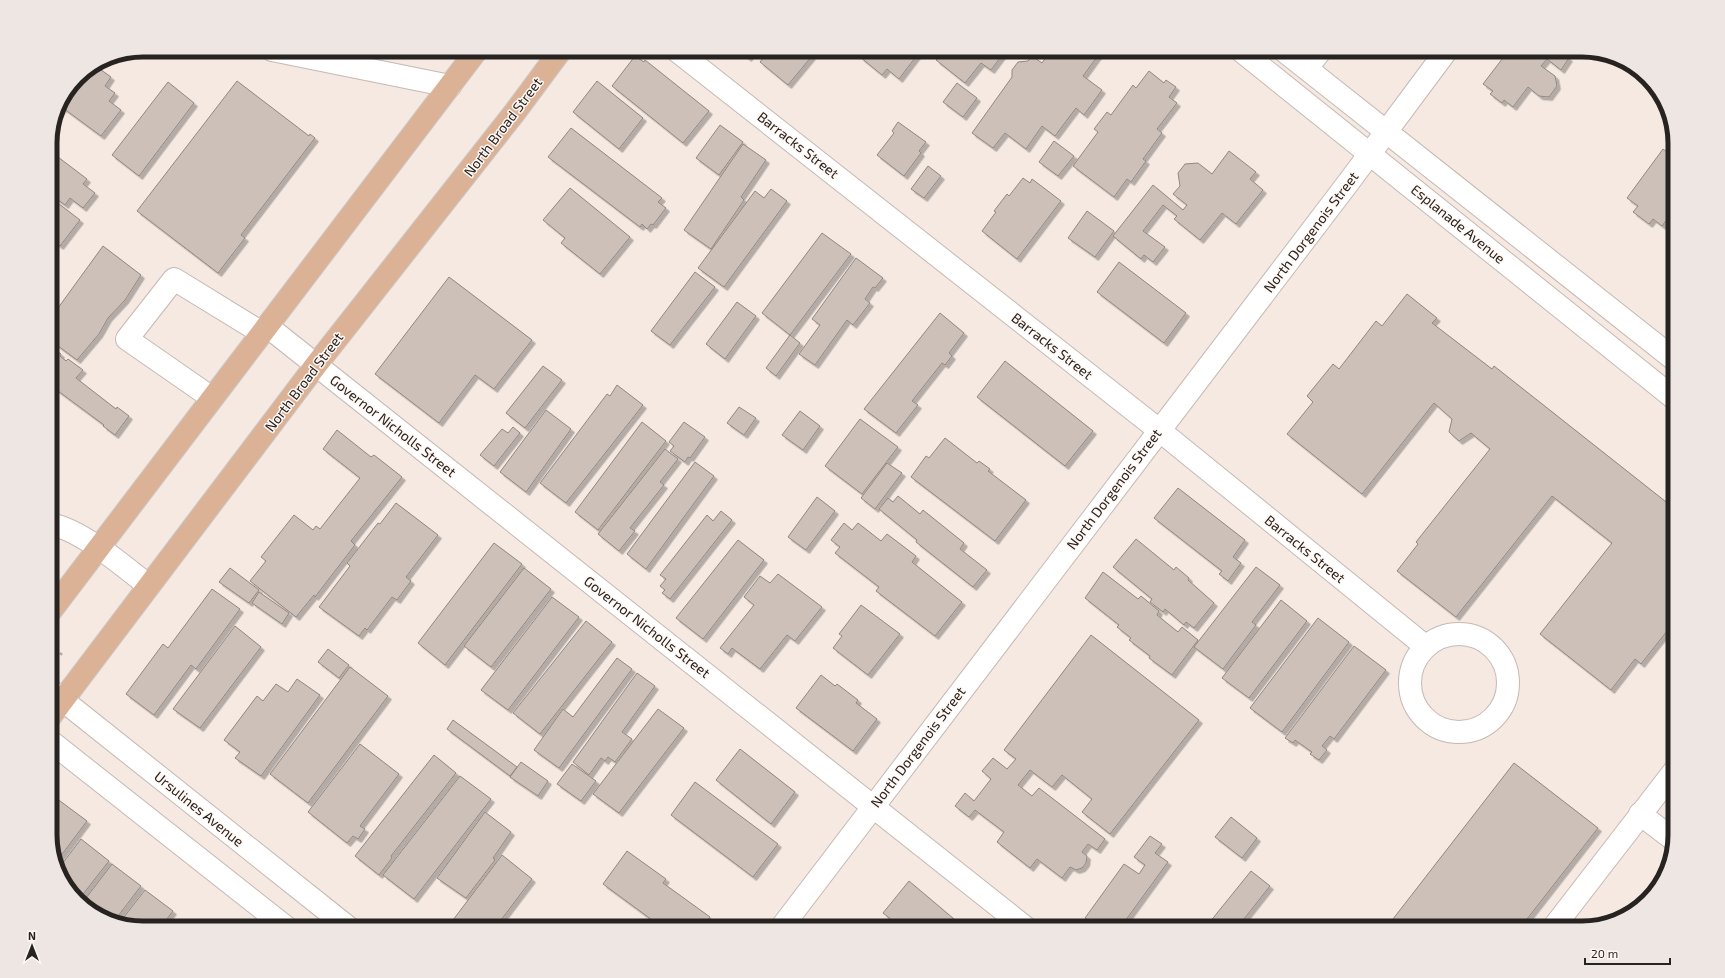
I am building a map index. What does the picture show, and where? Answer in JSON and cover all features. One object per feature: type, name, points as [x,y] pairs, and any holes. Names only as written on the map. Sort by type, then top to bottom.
[{"type":"main road","points":[[57,603],[472,57]]},
{"type":"main road","name":"North Broad Street","points":[[57,699],[149,586],[316,365],[515,112],[556,57]]},
{"type":"street","points":[[307,57],[450,86]]},
{"type":"street","name":"Barracks Street","points":[[685,57],[1160,430],[1425,646]]},
{"type":"street","name":"Esplanade Avenue","points":[[1249,57],[1668,393]]},
{"type":"street","name":"Esplanade Avenue","points":[[1293,57],[1668,354]]},
{"type":"street","points":[[1307,68],[1316,57]]},
{"type":"street","name":"North Dorgenois Street","points":[[786,921],[1370,154],[1442,57]]},
{"type":"street","name":"Governor Nicholls Street","points":[[212,398],[127,339],[174,279],[264,330],[316,365],[1017,921]]},
{"type":"street","points":[[57,525],[99,548],[149,586]]},
{"type":"street","points":[[1456,633],[1473,635],[1488,642],[1500,655],[1507,671],[1508,688],[1504,704],[1493,718],[1479,728],[1464,732],[1448,731],[1434,726],[1422,716],[1413,703],[1409,689],[1409,673],[1415,658],[1425,646],[1439,637],[1456,633]]},
{"type":"street","name":"Ursulines Avenue","points":[[57,705],[340,921]]},
{"type":"street","points":[[57,747],[277,921]]},
{"type":"street","points":[[1559,921],[1668,779]]},
{"type":"street","points":[[1640,814],[1668,835]]},
{"type":"path","points":[[57,651],[66,658]]},
{"type":"building","points":[[634,57],[636,57],[644,62],[645,60],[709,111],[683,143],[612,86]]},
{"type":"building","points":[[764,57],[811,57],[788,85],[760,62]]},
{"type":"building","points":[[860,57],[916,57],[899,79],[887,69],[882,75]]},
{"type":"building","points":[[938,57],[1001,57],[991,70],[981,63],[965,83],[936,60]]},
{"type":"building","points":[[1031,57],[1033,57],[1042,63],[1046,57],[1097,57],[1083,76],[1102,90],[1084,115],[1076,108],[1055,136],[1042,126],[1026,149],[1005,133],[993,148],[972,133],[1012,77],[1012,70],[1018,62],[1028,61]]},
{"type":"building","points":[[1504,57],[1569,58],[1561,70],[1547,59],[1541,66],[1555,76],[1557,86],[1549,97],[1539,96],[1528,87],[1513,107],[1504,100],[1502,103],[1490,94],[1493,91],[1483,84]]},
{"type":"building","points":[[100,69],[111,77],[105,86],[115,93],[109,101],[121,110],[101,136],[64,109],[78,86],[86,78]]},
{"type":"building","points":[[1149,71],[1164,83],[1166,80],[1176,87],[1169,97],[1177,103],[1157,129],[1162,133],[1143,159],[1146,161],[1131,182],[1127,179],[1114,197],[1073,166],[1098,132],[1094,129],[1107,112],[1111,115],[1133,85],[1136,88]]},
{"type":"building","points":[[237,81],[309,136],[310,134],[315,138],[241,235],[245,238],[218,273],[137,211]]},
{"type":"building","points":[[597,81],[643,118],[619,149],[573,112]]},
{"type":"building","points":[[168,82],[194,103],[139,176],[112,155]]},
{"type":"building","points":[[957,83],[977,98],[963,117],[943,102]]},
{"type":"building","points":[[898,122],[926,142],[919,151],[921,153],[904,176],[877,155],[894,133],[892,131]]},
{"type":"building","points":[[720,125],[743,142],[719,175],[696,158]]},
{"type":"building","points":[[571,128],[662,198],[658,202],[666,208],[653,225],[651,224],[647,229],[642,224],[640,227],[548,157]]},
{"type":"building","points":[[1054,141],[1074,156],[1058,176],[1039,162]]},
{"type":"building","points":[[743,144],[766,160],[741,197],[744,200],[711,249],[684,230]]},
{"type":"building","points":[[1663,149],[1668,153],[1668,218],[1662,226],[1653,219],[1649,224],[1633,212],[1638,206],[1627,198]]},
{"type":"building","points":[[1229,151],[1256,172],[1250,179],[1263,190],[1236,224],[1222,213],[1200,240],[1174,219],[1177,216],[1163,205],[1143,231],[1165,247],[1153,262],[1144,255],[1141,259],[1113,236],[1153,185],[1183,210],[1187,205],[1173,194],[1180,186],[1178,173],[1185,164],[1198,163],[1212,174]]},
{"type":"building","points":[[57,156],[87,179],[83,184],[95,193],[83,208],[70,198],[65,205],[57,199]]},
{"type":"building","points":[[928,166],[941,176],[924,198],[911,189]]},
{"type":"building","points":[[1023,178],[1030,183],[1032,179],[1061,201],[1017,259],[982,231],[996,212],[994,211],[1007,194],[1009,196]]},
{"type":"building","points":[[570,188],[630,237],[600,274],[561,243],[565,238],[543,220]]},
{"type":"building","points":[[771,189],[787,201],[724,287],[698,268],[755,191],[764,198]]},
{"type":"building","points":[[57,202],[80,220],[60,246],[57,244]]},
{"type":"building","points":[[1087,211],[1114,231],[1095,257],[1068,238]]},
{"type":"building","points":[[822,233],[851,254],[790,335],[762,313]]},
{"type":"building","points":[[103,246],[141,275],[125,300],[108,318],[99,334],[77,360],[57,345],[57,309]]},
{"type":"building","points":[[856,258],[883,278],[875,288],[873,287],[865,299],[870,303],[853,325],[847,320],[815,365],[799,354],[820,325],[812,319]]},
{"type":"building","points":[[1119,262],[1186,313],[1164,343],[1097,292]]},
{"type":"building","points":[[695,272],[715,287],[670,345],[651,331]]},
{"type":"building","points":[[449,277],[532,340],[494,389],[475,375],[439,423],[375,374]]},
{"type":"building","points":[[1407,294],[1437,318],[1432,323],[1492,369],[1494,366],[1668,503],[1668,630],[1641,664],[1635,659],[1611,690],[1540,634],[1612,543],[1552,496],[1456,617],[1397,571],[1418,544],[1416,542],[1490,449],[1471,433],[1459,441],[1449,432],[1452,419],[1434,403],[1362,494],[1287,434],[1313,402],[1307,396],[1333,364],[1339,369],[1376,321],[1382,326]]},
{"type":"building","points":[[737,302],[756,316],[725,359],[706,344]]},
{"type":"building","points":[[940,313],[964,333],[949,353],[952,356],[945,365],[942,363],[912,401],[918,405],[896,433],[864,409]]},
{"type":"building","points":[[790,335],[800,343],[776,376],[766,368]]},
{"type":"building","points":[[57,351],[66,361],[68,359],[83,370],[76,378],[116,409],[117,407],[129,416],[115,435],[103,426],[104,425],[57,390]]},
{"type":"building","points":[[1005,361],[1093,431],[1065,466],[977,397]]},
{"type":"building","points":[[543,366],[562,380],[525,428],[506,413]]},
{"type":"building","points":[[617,385],[643,405],[566,503],[540,483],[607,394],[610,396]]},
{"type":"building","points":[[739,407],[756,418],[744,435],[727,423]]},
{"type":"building","points":[[546,410],[571,429],[526,492],[500,472]]},
{"type":"building","points":[[800,411],[820,426],[803,450],[782,435]]},
{"type":"building","points":[[860,419],[898,447],[862,494],[825,466]]},
{"type":"building","points":[[642,422],[666,441],[598,530],[575,512]]},
{"type":"building","points":[[684,422],[705,437],[690,458],[688,457],[685,462],[670,451],[674,446],[669,442]]},
{"type":"building","points":[[513,427],[520,433],[494,466],[480,455],[502,429],[508,433]]},
{"type":"building","points":[[337,430],[371,457],[374,455],[402,477],[351,541],[355,545],[315,597],[314,595],[296,617],[250,581],[266,561],[261,557],[294,515],[313,530],[316,526],[320,529],[360,478],[323,449]]},
{"type":"building","points":[[945,438],[977,463],[979,461],[990,469],[988,471],[1026,500],[995,541],[911,477],[926,456],[929,458]]},
{"type":"building","points":[[665,449],[678,459],[660,482],[664,485],[630,528],[635,531],[619,551],[598,534]]},
{"type":"building","points":[[695,462],[714,476],[646,569],[627,554]]},
{"type":"building","points":[[887,463],[902,473],[875,509],[861,498]]},
{"type":"building","points":[[1178,488],[1245,540],[1233,557],[1241,563],[1228,581],[1219,574],[1222,571],[1154,518]]},
{"type":"building","points":[[898,496],[920,514],[923,510],[964,543],[960,549],[987,570],[973,587],[916,542],[917,540],[879,509],[888,498],[893,502]]},
{"type":"building","points":[[817,497],[835,511],[806,550],[788,537]]},
{"type":"building","points":[[396,503],[438,535],[406,577],[411,581],[397,600],[392,597],[367,630],[365,628],[359,636],[319,607],[350,566],[347,563],[378,523],[380,524]]},
{"type":"building","points":[[721,511],[732,520],[670,599],[662,593],[665,590],[660,586],[666,579],[660,575],[707,515],[713,521]]},
{"type":"building","points":[[844,523],[852,530],[858,523],[881,541],[887,534],[916,556],[912,562],[962,602],[935,636],[876,591],[879,587],[835,553],[840,547],[831,540]]},
{"type":"building","points":[[1136,539],[1174,570],[1176,567],[1214,603],[1194,628],[1186,622],[1184,625],[1165,609],[1163,612],[1150,602],[1152,599],[1113,567]]},
{"type":"building","points":[[738,540],[764,560],[703,639],[676,618]]},
{"type":"building","points":[[494,543],[522,564],[445,665],[418,643]]},
{"type":"building","points":[[1256,567],[1280,585],[1252,622],[1256,625],[1223,669],[1194,647]]},
{"type":"building","points":[[230,568],[259,590],[249,603],[219,582]]},
{"type":"building","points":[[524,568],[551,589],[491,667],[464,646]]},
{"type":"building","points":[[1103,572],[1138,599],[1141,596],[1159,611],[1157,615],[1178,632],[1182,627],[1198,640],[1172,675],[1149,658],[1150,656],[1129,640],[1131,638],[1117,627],[1119,625],[1085,598]]},
{"type":"building","points":[[778,574],[822,607],[795,641],[787,635],[760,669],[732,648],[728,654],[720,648],[754,605],[744,597],[760,576],[770,583]]},
{"type":"building","points":[[212,589],[240,609],[196,669],[191,665],[154,715],[126,694],[163,644],[168,648]]},
{"type":"building","points":[[259,592],[289,613],[282,624],[252,603]]},
{"type":"building","points":[[552,597],[579,617],[508,710],[481,690]]},
{"type":"building","points":[[1281,600],[1307,621],[1249,698],[1222,678]]},
{"type":"building","points":[[861,605],[900,634],[868,675],[833,648],[842,636],[839,634]]},
{"type":"building","points":[[1318,618],[1349,642],[1282,732],[1250,708]]},
{"type":"building","points":[[586,621],[612,642],[540,734],[513,713]]},
{"type":"building","points":[[235,626],[261,647],[200,728],[173,709]]},
{"type":"building","points":[[1091,635],[1199,720],[1110,834],[1082,812],[1092,799],[1062,775],[1052,787],[1030,770],[1018,785],[1032,796],[1039,788],[1105,839],[1097,850],[1088,844],[1082,852],[1087,856],[1086,863],[1082,868],[1076,870],[1070,867],[1062,878],[1037,859],[1030,868],[997,842],[1004,832],[975,810],[969,817],[955,806],[965,793],[974,801],[991,779],[982,771],[993,758],[1007,769],[1016,759],[1004,750]]},
{"type":"building","points":[[1354,646],[1386,670],[1334,739],[1330,736],[1322,746],[1327,750],[1319,760],[1310,754],[1312,752],[1295,740],[1293,743],[1285,738]]},
{"type":"building","points":[[328,649],[349,665],[339,678],[318,662]]},
{"type":"building","points":[[617,658],[632,669],[559,768],[534,750],[563,709],[573,717]]},
{"type":"building","points":[[350,667],[388,696],[308,803],[270,774]]},
{"type":"building","points":[[637,673],[655,686],[622,732],[632,739],[615,762],[608,757],[605,761],[601,758],[589,775],[573,762]]},
{"type":"building","points":[[821,675],[835,686],[837,684],[858,700],[856,703],[877,719],[853,751],[796,708]]},
{"type":"building","points":[[297,679],[320,695],[261,776],[235,758],[240,752],[224,740],[257,696],[263,701],[276,684],[288,692]]},
{"type":"building","points":[[658,709],[684,728],[619,813],[593,794]]},
{"type":"building","points":[[453,720],[517,767],[510,776],[447,729]]},
{"type":"building","points":[[360,744],[399,774],[360,826],[365,829],[358,839],[353,836],[347,843],[308,812]]},
{"type":"building","points":[[740,749],[795,792],[771,824],[716,780]]},
{"type":"building","points":[[434,755],[456,773],[391,856],[392,858],[379,875],[355,856]]},
{"type":"building","points":[[521,762],[548,781],[538,796],[510,777]]},
{"type":"building","points":[[1514,763],[1598,828],[1525,921],[1391,921]]},
{"type":"building","points":[[572,764],[596,781],[581,801],[557,784]]},
{"type":"building","points":[[460,776],[491,799],[414,899],[383,875]]},
{"type":"building","points":[[695,782],[778,844],[753,877],[671,815]]},
{"type":"building","points":[[57,799],[87,821],[60,856],[57,840]]},
{"type":"building","points":[[485,812],[511,832],[493,858],[495,860],[466,898],[437,878]]},
{"type":"building","points":[[1231,817],[1257,838],[1242,858],[1215,837]]},
{"type":"building","points":[[1150,836],[1162,844],[1155,853],[1168,862],[1125,921],[1090,921],[1085,918],[1124,864],[1139,874],[1145,865],[1134,857]]},
{"type":"building","points":[[81,839],[109,861],[82,896],[66,873],[63,863]]},
{"type":"building","points":[[627,851],[666,879],[663,883],[710,917],[707,921],[653,921],[603,884]]},
{"type":"building","points":[[502,855],[532,879],[501,920],[502,921],[452,921]]},
{"type":"building","points":[[112,864],[141,886],[118,917],[100,909],[86,899]]},
{"type":"building","points":[[1251,871],[1270,886],[1242,921],[1211,921]]},
{"type":"building","points":[[909,881],[954,919],[952,921],[893,921],[883,913]]},
{"type":"building","points":[[145,890],[173,911],[165,921],[143,921],[123,918]]}]
